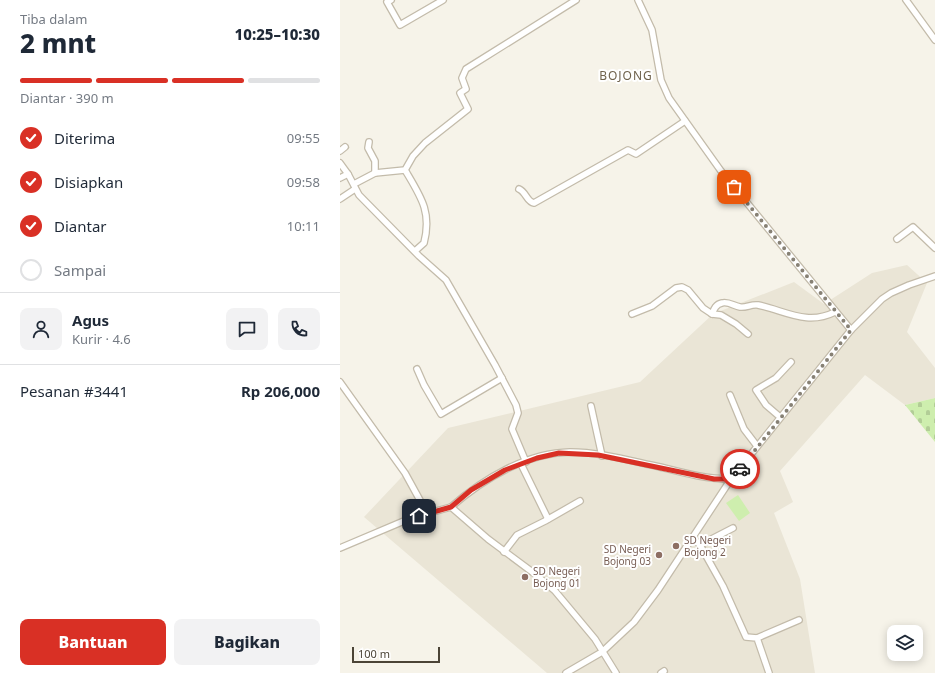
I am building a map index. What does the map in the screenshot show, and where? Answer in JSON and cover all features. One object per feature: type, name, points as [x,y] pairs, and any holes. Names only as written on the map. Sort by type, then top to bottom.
[{"type":"street","points":[[391,0],[387,2],[400,25],[443,0]]},
{"type":"street","points":[[405,170],[411,159],[425,143],[468,109],[460,93],[466,89],[462,78],[466,69],[576,0]]},
{"type":"street","points":[[638,0],[652,30],[664,89],[721,171],[851,330]]},
{"type":"street","points":[[906,0],[935,40]]},
{"type":"street","points":[[519,189],[523,191],[530,202],[534,203],[628,150],[636,154],[685,121]]},
{"type":"street","points":[[369,142],[368,148],[375,161],[375,173]]},
{"type":"street","points":[[340,163],[355,187],[415,251],[444,278],[502,378],[517,408],[517,416],[511,427],[523,463],[548,519]]},
{"type":"street","points":[[340,199],[375,173],[405,170]]},
{"type":"street","points":[[405,170],[423,201],[426,212],[426,235],[424,243],[415,251]]},
{"type":"street","points":[[340,178],[348,174]]},
{"type":"street","points":[[897,239],[913,227],[935,248]]},
{"type":"street","points":[[566,673],[602,652],[634,622],[658,590],[731,479],[851,330],[882,299],[891,293],[935,276]]},
{"type":"street","points":[[632,314],[652,306],[676,288],[682,287],[688,290],[703,308],[712,314],[721,315],[736,324],[748,334]]},
{"type":"street","points":[[712,314],[717,305],[725,302],[740,307],[757,305],[781,313],[812,319],[823,318],[835,312]]},
{"type":"street","points":[[780,417],[766,405],[756,390],[776,378],[791,362]]},
{"type":"street","points":[[418,369],[424,385],[440,414],[502,378]]},
{"type":"street","points":[[340,382],[405,473],[426,513]]},
{"type":"street","points":[[730,395],[744,429],[758,446]]},
{"type":"street","points":[[592,406],[602,456]]},
{"type":"street","points":[[340,548],[426,513],[451,507],[482,483],[523,463],[559,453],[582,453],[602,456],[702,478],[731,479]]},
{"type":"street","points":[[504,552],[517,534],[580,501]]},
{"type":"street","points":[[451,507],[504,552],[517,559],[555,591],[595,639],[616,673]]},
{"type":"street","points":[[700,545],[733,528]]},
{"type":"street","points":[[693,538],[700,545],[723,586],[746,637],[757,638],[798,620]]},
{"type":"street","points":[[757,638],[769,673]]},
{"type":"shaded area","points":[[907,265],[927,283],[907,332],[935,368],[935,398],[905,405],[865,375],[780,471],[793,502],[774,513],[800,579],[815,673],[547,673],[364,517],[448,428],[640,382],[713,314],[794,282],[824,304],[872,273]]},
{"type":"green space","points":[[935,398],[935,442],[905,405]]},
{"type":"green space","points":[[738,495],[750,513],[739,521],[726,503]]},
{"type":"way so far","points":[[734,187],[851,330],[740,469]]},
{"type":"place","name":"SD Negeri Bojong 2","points":[[676,546]]},
{"type":"place","name":"SD Negeri Bojong 03","points":[[659,555]]},
{"type":"place","name":"SD Negeri Bojong 01","points":[[525,577]]},
{"type":"district","name":"BOJONG","points":[[626,75]]},
{"type":"route","points":[[419,516],[451,507],[471,490],[505,470],[537,458],[559,453],[570,452],[598,455],[660,467],[702,478],[731,479],[740,469]]}]
